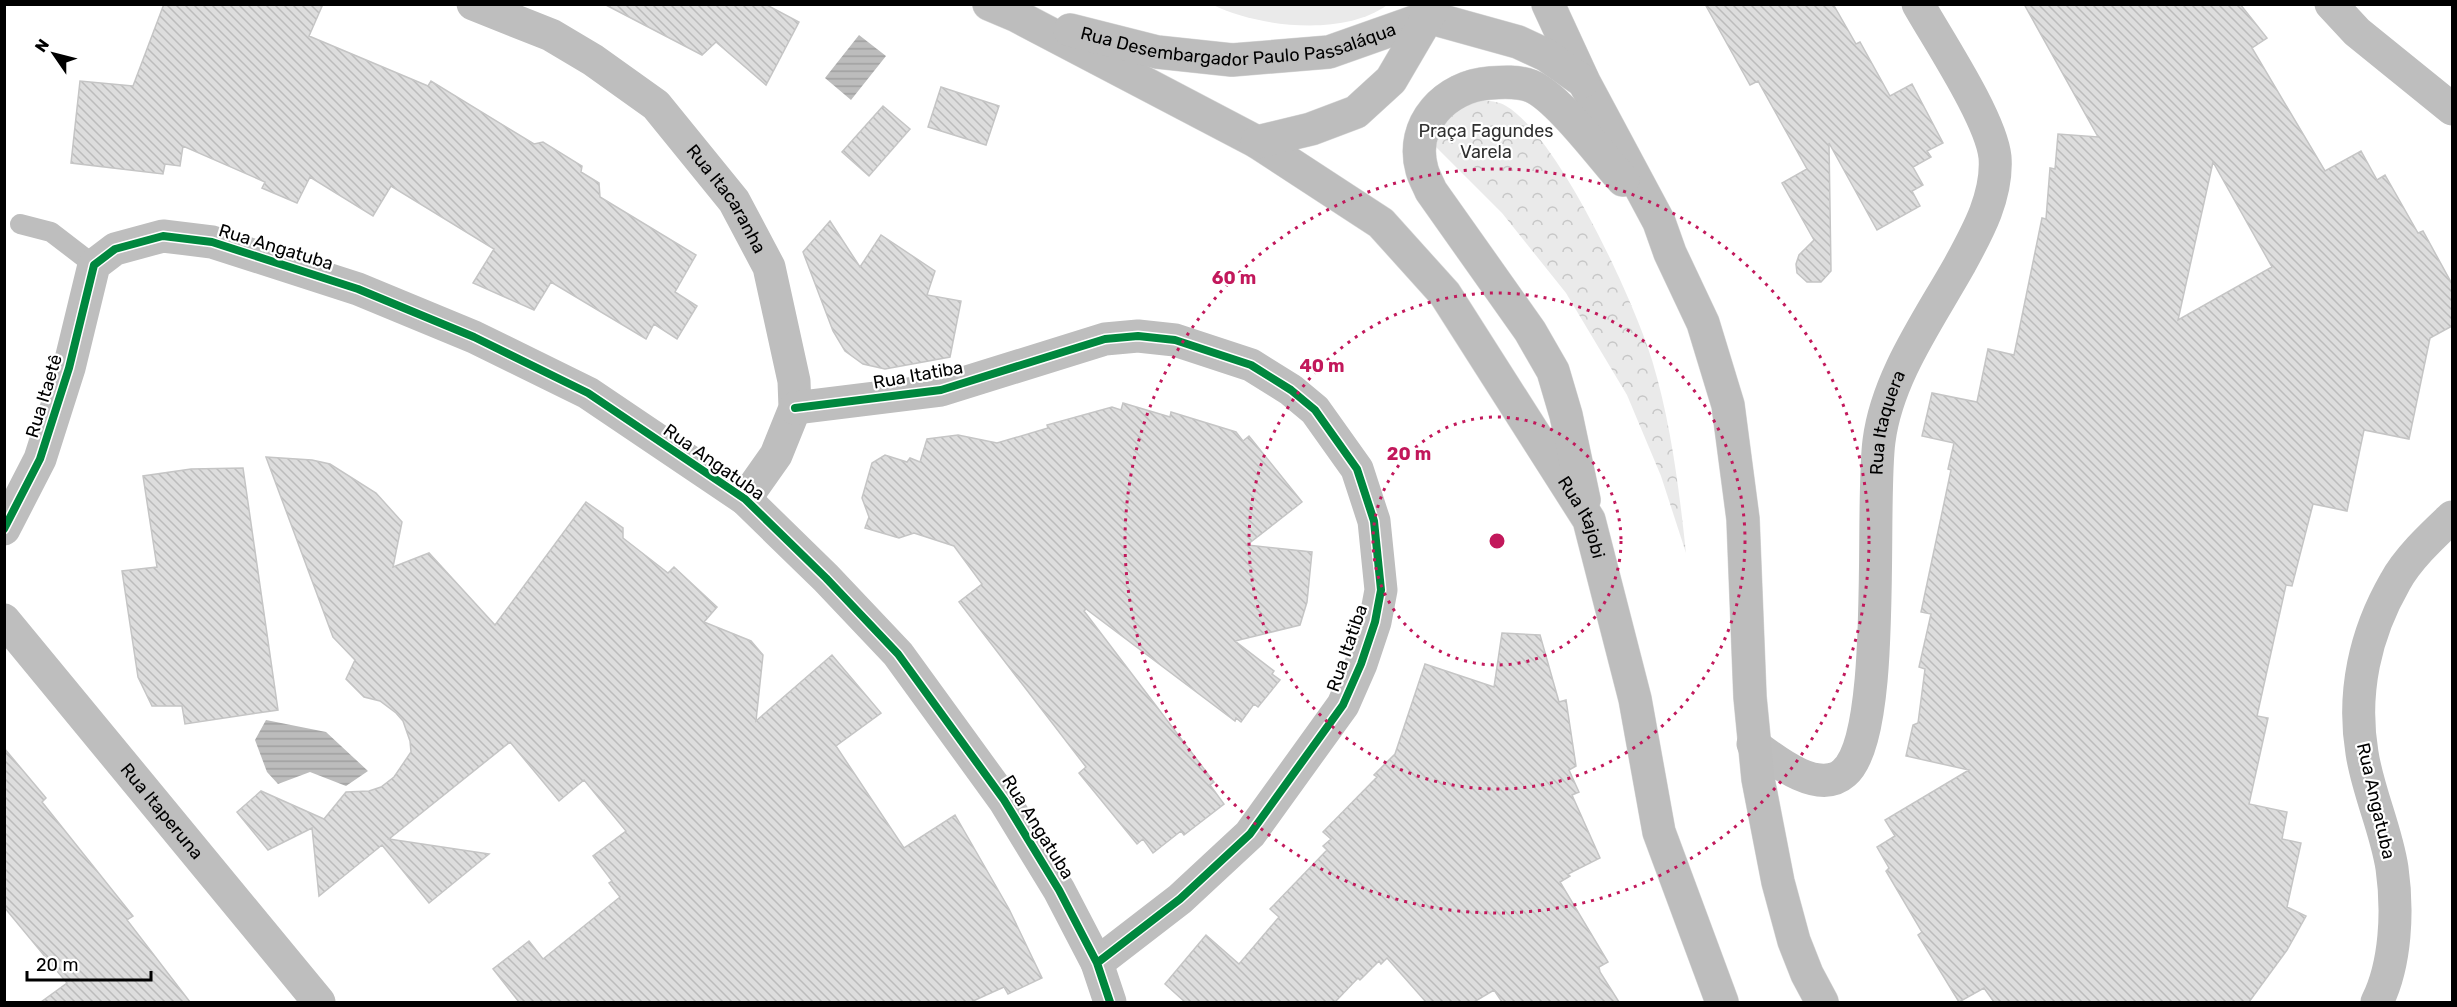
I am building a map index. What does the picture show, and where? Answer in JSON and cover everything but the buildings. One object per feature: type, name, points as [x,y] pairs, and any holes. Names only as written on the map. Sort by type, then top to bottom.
[{"type":"main road","points":[[1548,4],[1584,82],[1659,222],[1703,323],[1728,405],[1743,519],[1753,744],[1778,882],[1794,941],[1807,975],[1822,1002]]},
{"type":"main road","name":"Rua Desembargador Paulo Passaláqua","points":[[1002,10],[1157,52],[1232,60],[1329,52],[1432,11]]},
{"type":"main road","name":"Rua Desembargador Paulo Passaláqua","points":[[1002,10],[1257,142]]},
{"type":"main road","points":[[1257,142],[1311,129],[1356,112],[1391,80],[1432,11],[1518,42],[1546,55],[1584,82]]},
{"type":"main road","points":[[1588,520],[1566,416],[1553,371],[1530,330],[1431,191],[1422,170],[1420,144],[1428,122],[1444,99],[1460,88],[1512,82],[1531,86],[1551,100],[1659,222]]},
{"type":"main road","name":"Rua Itajobi","points":[[1257,142],[1381,223],[1445,294],[1588,520],[1635,699],[1659,832],[1722,1002]]},
{"type":"street","name":"Rua Itacaranha","points":[[473,4],[551,34],[593,60],[656,105],[734,201],[769,267],[794,381],[795,408],[776,455],[746,499]]},
{"type":"street","name":"Rua Itaquera","points":[[1753,744],[1783,767],[1802,776],[1824,780],[1842,775],[1857,758],[1864,731],[1874,646],[1876,462],[1881,422],[1894,384],[1980,228],[1992,192],[1995,157],[1984,123],[1918,4]]},
{"type":"street","points":[[2331,4],[2357,32],[2452,109]]},
{"type":"street","name":"Rua Angatuba","points":[[94,265],[115,249],[163,236],[212,242],[358,289],[474,337],[588,393],[746,499],[897,654],[955,729],[1004,800],[1059,890],[1097,963],[1110,1002]]},
{"type":"street","name":"Rua Itaetê","points":[[4,529],[40,459],[69,368],[94,265]]},
{"type":"street","name":"Rua Itatiba","points":[[795,408],[941,390],[1105,339],[1138,336],[1184,343],[1251,365],[1291,390],[1315,410],[1357,470],[1374,521],[1381,590],[1375,622],[1361,664],[1343,705],[1250,834],[1180,900],[1097,963]]},
{"type":"street","name":"Rua Angatuba","points":[[2377,1002],[2386,984],[2394,921],[2392,867],[2362,753],[2357,691],[2371,633],[2396,580],[2452,517]]},
{"type":"street","name":"Rua Itaperuna","points":[[4,620],[318,1002]]},
{"type":"lane","points":[[20,224],[51,232],[94,265]]},
{"type":"green space","points":[[1213,5],[1387,5],[1369,15],[1348,22],[1301,25],[1253,19]]},
{"type":"green space","name":"Praça Fagundes Varela","points":[[1480,100],[1497,102],[1506,106],[1526,123],[1548,150],[1592,222],[1612,262],[1643,333],[1659,384],[1677,480],[1686,553],[1661,476],[1627,395],[1566,293],[1502,213],[1434,145],[1437,118]]},
{"type":"shaded area","points":[[859,35],[886,56],[851,100],[825,78]]},
{"type":"shaded area","points":[[266,720],[326,732],[368,771],[346,786],[310,772],[278,784],[267,772],[255,740]]},
{"type":"cycle path","points":[[4,529],[40,459],[69,368],[94,265],[115,249],[163,236],[212,242],[358,289],[474,337],[588,393],[745,499],[826,578],[898,654],[1004,800],[1059,890],[1097,963],[1110,1002]]},
{"type":"cycle path","points":[[795,408],[941,390],[1105,339],[1138,336],[1175,340],[1251,365],[1291,390],[1315,410],[1357,469],[1374,521],[1381,590],[1375,622],[1361,664],[1343,705],[1250,834],[1180,899],[1097,963]]}]
